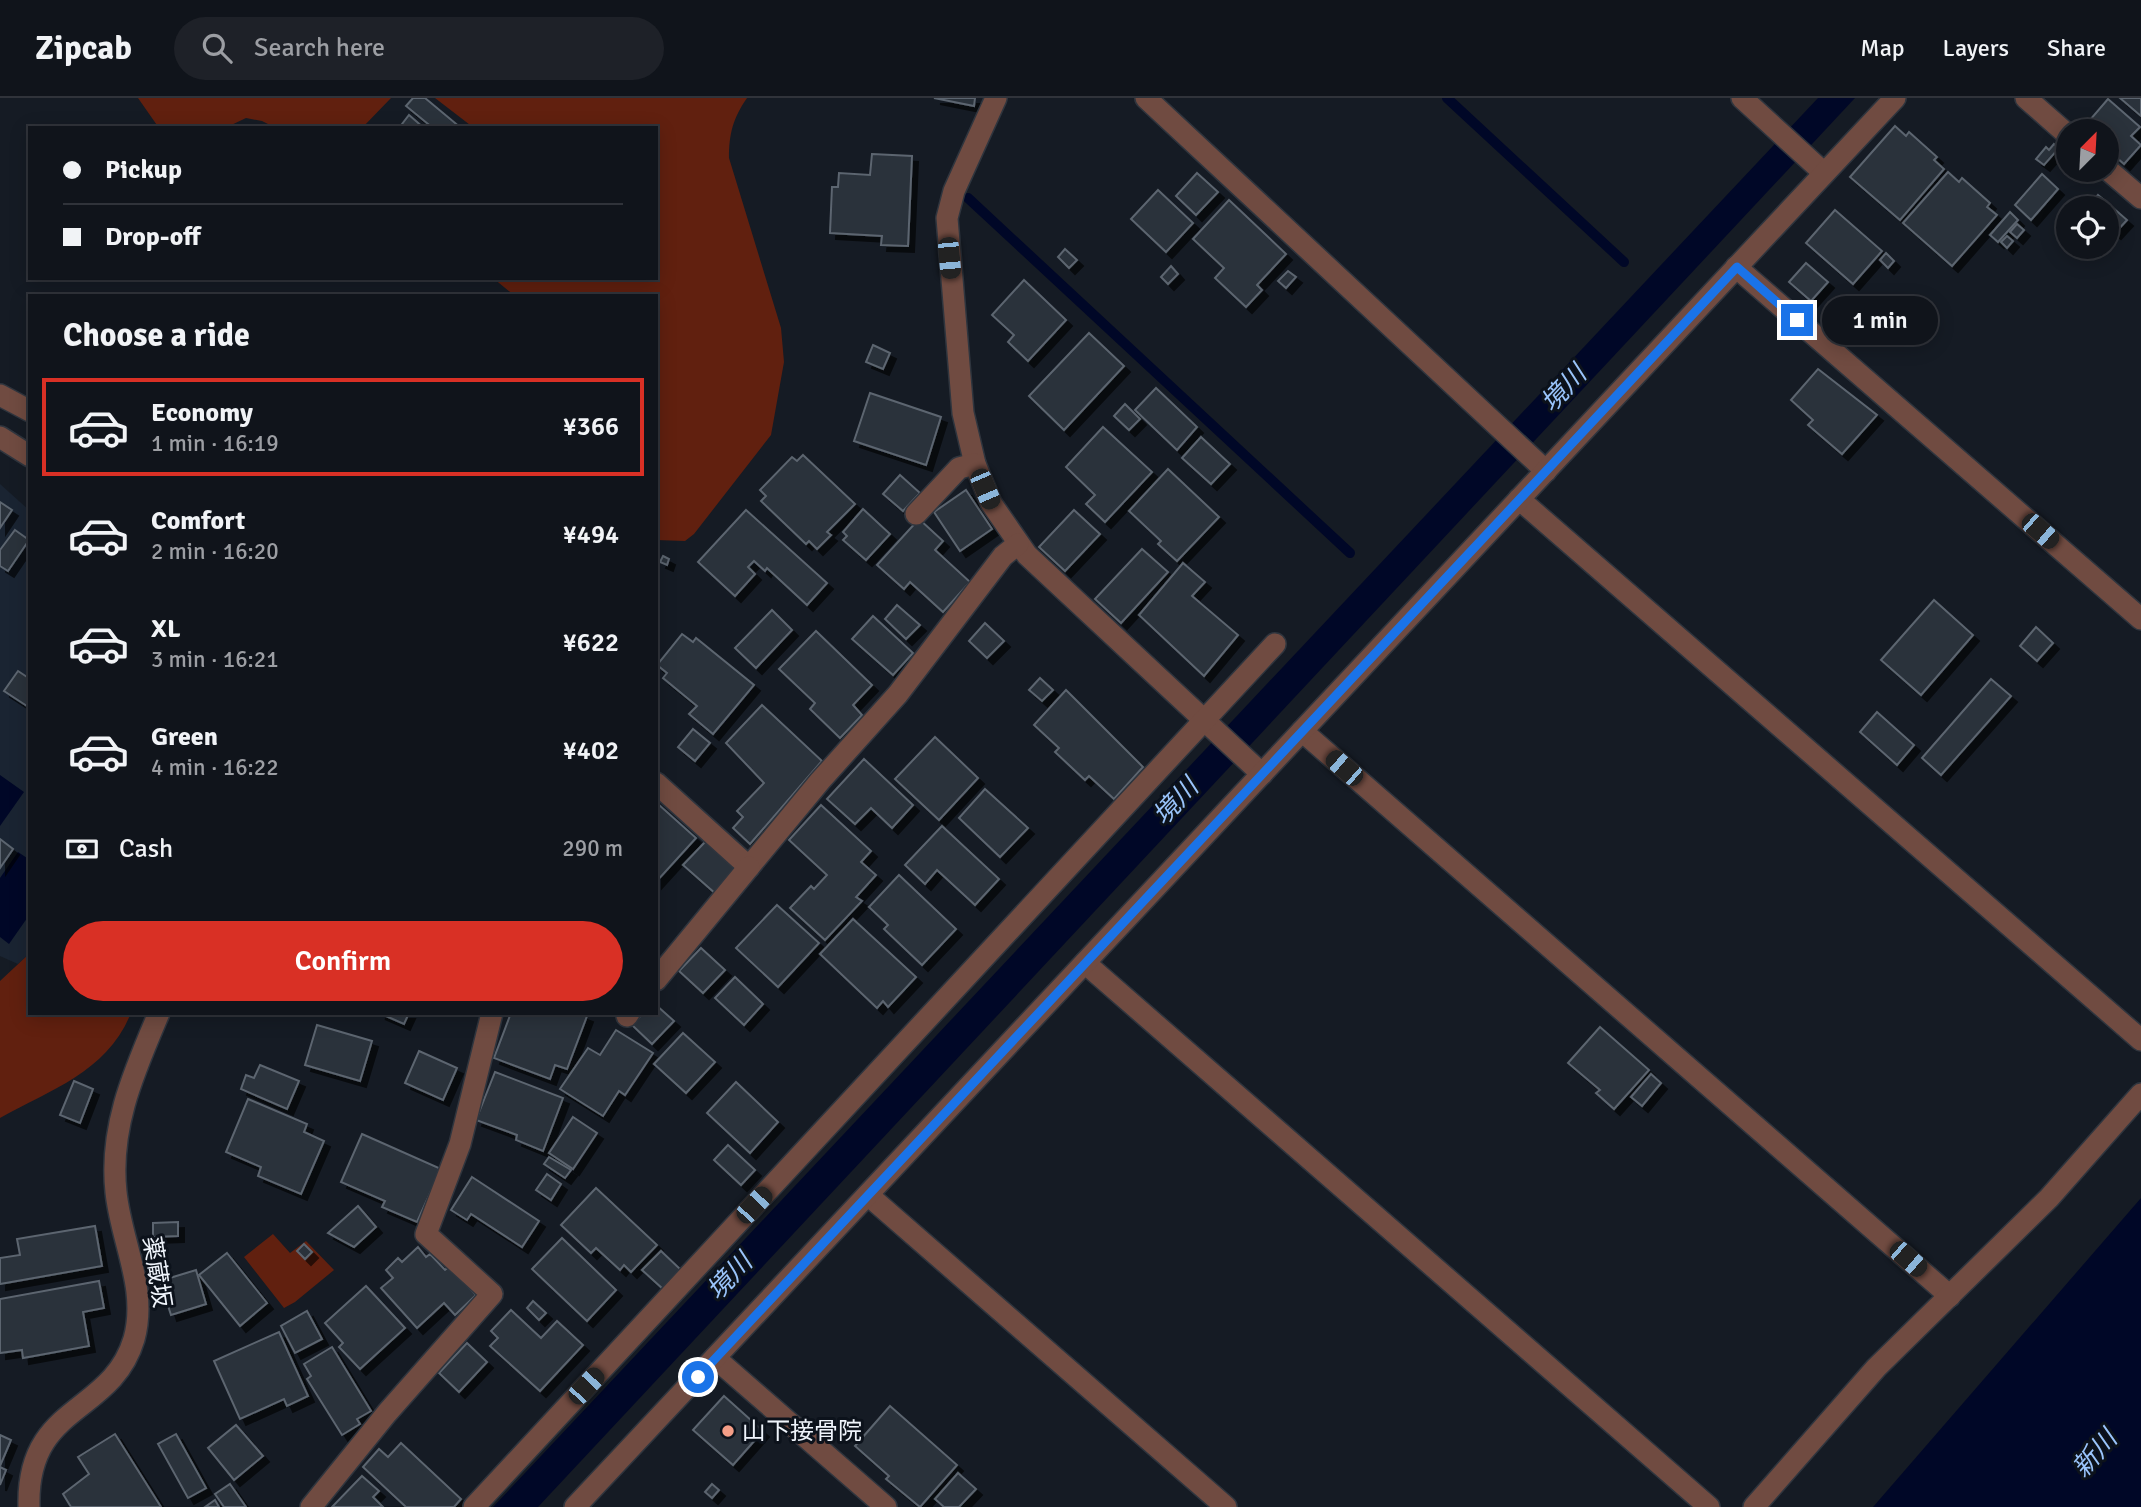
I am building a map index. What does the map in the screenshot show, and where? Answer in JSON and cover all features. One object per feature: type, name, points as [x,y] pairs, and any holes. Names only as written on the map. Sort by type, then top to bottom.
[{"type":"street","points":[[996,98],[954,191],[947,218],[963,413],[975,464],[991,503],[1018,544],[1262,774]]},
{"type":"street","points":[[1146,98],[1546,471]]},
{"type":"street","points":[[1742,98],[1816,166]]},
{"type":"street","points":[[576,1507],[1737,267],[1816,166],[1895,98]]},
{"type":"street","points":[[2026,98],[2056,124]]},
{"type":"street","points":[[2119,179],[2141,198]]},
{"type":"street","points":[[1737,267],[2141,619]]},
{"type":"street","points":[[0,396],[28,410]]},
{"type":"street","points":[[0,437],[28,455]]},
{"type":"street","points":[[916,514],[959,468],[975,464]]},
{"type":"street","points":[[1519,499],[2141,1041]]},
{"type":"street","points":[[658,978],[820,781],[898,694],[1003,556],[1018,544]]},
{"type":"street","points":[[474,1507],[1209,725],[1275,644]]},
{"type":"street","points":[[1302,732],[1950,1296]]},
{"type":"street","points":[[658,785],[749,867]]},
{"type":"street","points":[[1085,963],[1709,1507]]},
{"type":"street","name":"薬蔵坂","points":[[29,1507],[28,1485],[33,1461],[44,1440],[59,1421],[113,1378],[130,1351],[138,1321],[137,1289],[116,1194],[114,1163],[123,1102],[158,1015]]},
{"type":"street","points":[[311,1507],[387,1413],[492,1294],[426,1234],[460,1144],[492,1015]]},
{"type":"street","points":[[1754,1507],[1876,1368],[2068,1179],[2141,1094]]},
{"type":"street","points":[[868,1195],[1226,1507]]},
{"type":"street","points":[[715,1358],[886,1507]]},
{"type":"shaded area","points":[[138,98],[391,98],[364,126],[272,126],[246,118],[229,126],[158,126]]},
{"type":"shaded area","points":[[435,98],[747,98],[733,126],[729,158],[781,328],[784,362],[771,435],[694,534],[685,541],[658,540],[658,294],[513,294],[495,280],[658,280],[658,126],[471,126]]},
{"type":"shaded area","points":[[0,484],[28,509],[28,955],[18,964],[0,956]]},
{"type":"shaded area","points":[[28,955],[28,1015],[130,1015],[121,1033],[93,1065],[58,1088],[0,1118],[0,981]]},
{"type":"shaded area","points":[[273,1234],[290,1253],[306,1241],[334,1270],[284,1308],[244,1257]]},
{"type":"water","name":"境川","points":[[1818,98],[1855,98],[538,1507],[493,1507]]},
{"type":"water","points":[[0,775],[24,792],[0,826]]},
{"type":"water","points":[[18,852],[28,859],[28,917],[9,944],[0,937],[0,878]]},
{"type":"water","name":"新川","points":[[2141,1198],[2141,1507],[1873,1507]]},
{"type":"building","points":[[413,98],[425,98],[459,126],[431,126],[406,106]]},
{"type":"building","points":[[934,98],[975,98],[974,106]]},
{"type":"building","points":[[2120,98],[2141,98],[2141,116]]},
{"type":"building","points":[[2108,99],[2140,127],[2131,136],[2141,145],[2124,164],[2119,160],[2119,119],[2091,119]]},
{"type":"building","points":[[409,115],[422,126],[401,126]]},
{"type":"building","points":[[1895,126],[1906,136],[1909,132],[1937,157],[1934,160],[1944,169],[1900,220],[1850,177]]},
{"type":"building","points":[[2054,144],[2056,146],[2056,151],[2044,165],[2036,159],[2046,147],[2049,150]]},
{"type":"building","points":[[872,154],[912,156],[908,246],[881,245],[882,236],[830,233],[832,187],[838,187],[839,173],[870,175]]},
{"type":"building","points":[[1948,172],[1959,182],[1962,178],[1990,203],[1987,207],[1997,215],[1952,266],[1903,223]]},
{"type":"building","points":[[1197,173],[1218,192],[1196,215],[1176,196]]},
{"type":"building","points":[[2042,174],[2058,189],[2031,220],[2015,205]]},
{"type":"building","points":[[1158,190],[1193,223],[1166,252],[1131,219]]},
{"type":"building","points":[[1229,200],[1286,254],[1257,285],[1262,290],[1246,307],[1215,278],[1224,268],[1193,239]]},
{"type":"building","points":[[1835,210],[1882,251],[1853,284],[1806,243]]},
{"type":"building","points":[[2010,212],[2018,220],[1998,242],[1990,235]]},
{"type":"building","points":[[2119,213],[2127,220],[2119,229]]},
{"type":"building","points":[[2017,224],[2024,230],[2017,238],[2010,232]]},
{"type":"building","points":[[2007,236],[2013,241],[2007,248],[2001,242]]},
{"type":"building","points":[[1065,249],[1077,260],[1069,268],[1058,257]]},
{"type":"building","points":[[1886,253],[1894,261],[1888,268],[1880,260]]},
{"type":"building","points":[[1806,263],[1828,282],[1811,301],[1789,282]]},
{"type":"building","points":[[1171,266],[1178,274],[1168,284],[1161,277]]},
{"type":"building","points":[[1288,271],[1296,277],[1286,288],[1278,281]]},
{"type":"building","points":[[1024,280],[1066,320],[1028,361],[1008,342],[1014,335],[992,315]]},
{"type":"building","points":[[1089,333],[1124,366],[1064,430],[1029,396]]},
{"type":"building","points":[[873,345],[890,353],[883,369],[866,362]]},
{"type":"building","points":[[1818,369],[1877,415],[1842,454],[1808,425],[1813,420],[1791,400]]},
{"type":"building","points":[[1156,388],[1197,427],[1177,450],[1135,410]]},
{"type":"building","points":[[870,393],[941,417],[926,465],[854,441]]},
{"type":"building","points":[[1125,404],[1140,419],[1129,430],[1114,416]]},
{"type":"building","points":[[1103,427],[1152,472],[1105,522],[1086,504],[1095,495],[1066,467]]},
{"type":"building","points":[[1201,437],[1230,464],[1211,484],[1182,458]]},
{"type":"building","points":[[803,455],[855,504],[827,532],[831,535],[817,549],[809,541],[806,544],[761,501],[766,496],[760,490],[792,457],[797,461]]},
{"type":"building","points":[[1168,469],[1219,517],[1177,561],[1158,544],[1161,541],[1129,511]]},
{"type":"building","points":[[900,475],[920,493],[903,511],[883,494]]},
{"type":"building","points":[[966,490],[992,529],[960,551],[934,512]]},
{"type":"building","points":[[0,502],[12,510],[0,528]]},
{"type":"building","points":[[863,509],[890,534],[866,560],[843,540],[847,536],[843,532]]},
{"type":"building","points":[[746,510],[827,583],[807,605],[767,568],[765,571],[754,561],[748,567],[755,574],[735,596],[698,562]]},
{"type":"building","points":[[1074,510],[1100,534],[1065,571],[1039,547]]},
{"type":"building","points":[[919,519],[943,541],[935,550],[970,582],[943,612],[910,582],[904,589],[877,565]]},
{"type":"building","points":[[15,530],[28,539],[8,571],[0,566],[0,550]]},
{"type":"building","points":[[1142,549],[1168,572],[1121,623],[1095,599]]},
{"type":"building","points":[[663,556],[669,559],[667,565],[660,562]]},
{"type":"building","points":[[1183,563],[1205,582],[1192,596],[1238,635],[1204,676],[1139,615]]},
{"type":"building","points":[[1934,600],[1973,635],[1921,695],[1881,660]]},
{"type":"building","points":[[897,605],[920,625],[906,639],[885,619]]},
{"type":"building","points":[[772,610],[792,630],[756,668],[735,648]]},
{"type":"building","points":[[873,616],[913,653],[893,675],[852,639]]},
{"type":"building","points":[[985,623],[1004,641],[987,658],[969,641]]},
{"type":"building","points":[[2036,627],[2053,643],[2037,661],[2020,646]]},
{"type":"building","points":[[816,631],[872,685],[853,705],[862,715],[840,738],[810,709],[815,703],[779,669]]},
{"type":"building","points":[[682,634],[693,642],[696,638],[754,685],[713,734],[689,714],[697,706],[663,678],[667,673],[658,664]]},
{"type":"building","points":[[18,671],[28,678],[28,707],[4,691]]},
{"type":"building","points":[[1040,678],[1053,690],[1042,701],[1029,690]]},
{"type":"building","points":[[1991,679],[2011,696],[1941,775],[1922,758]]},
{"type":"building","points":[[1066,690],[1143,767],[1114,799],[1089,776],[1085,780],[1055,752],[1059,748],[1034,725]]},
{"type":"building","points":[[762,705],[822,761],[750,844],[733,828],[743,817],[737,811],[764,783],[726,743]]},
{"type":"building","points":[[1877,712],[1914,745],[1897,765],[1860,732]]},
{"type":"building","points":[[693,729],[710,743],[695,761],[678,747]]},
{"type":"building","points":[[935,737],[978,778],[939,820],[895,779]]},
{"type":"building","points":[[864,759],[913,805],[892,828],[871,808],[855,824],[827,799]]},
{"type":"building","points":[[985,789],[1028,828],[1000,857],[959,818]]},
{"type":"building","points":[[658,804],[696,838],[658,880]]},
{"type":"building","points":[[821,805],[871,851],[861,862],[876,875],[856,897],[862,901],[825,940],[790,908],[811,886],[814,889],[827,875],[789,840]]},
{"type":"building","points":[[942,826],[999,879],[975,905],[937,870],[925,884],[905,865]]},
{"type":"building","points":[[0,839],[13,849],[0,868]]},
{"type":"building","points":[[706,841],[737,870],[716,894],[683,865]]},
{"type":"building","points":[[899,875],[956,929],[922,965],[884,929],[888,925],[869,907]]},
{"type":"building","points":[[777,905],[819,943],[778,987],[736,948]]},
{"type":"building","points":[[853,919],[916,977],[888,1007],[883,1001],[877,1008],[820,954]]},
{"type":"building","points":[[701,948],[725,970],[703,993],[679,971]]},
{"type":"building","points":[[735,977],[763,1004],[744,1025],[715,998]]},
{"type":"building","points":[[658,1007],[674,1021],[652,1044],[632,1025],[641,1015],[658,1015]]},
{"type":"building","points":[[384,1015],[408,1015],[404,1024]]},
{"type":"building","points":[[510,1015],[587,1016],[567,1069],[555,1065],[550,1079],[494,1058]]},
{"type":"building","points":[[317,1025],[372,1041],[360,1081],[305,1065]]},
{"type":"building","points":[[1600,1027],[1649,1070],[1614,1109],[1596,1093],[1600,1090],[1568,1063]]},
{"type":"building","points":[[616,1030],[653,1053],[625,1095],[619,1091],[603,1116],[560,1089],[588,1048],[600,1055]]},
{"type":"building","points":[[683,1033],[715,1062],[686,1093],[654,1064]]},
{"type":"building","points":[[419,1051],[457,1068],[443,1100],[405,1083]]},
{"type":"building","points":[[260,1065],[299,1081],[287,1109],[241,1089],[246,1075],[254,1078]]},
{"type":"building","points":[[495,1072],[563,1098],[543,1151],[516,1140],[517,1135],[476,1120]]},
{"type":"building","points":[[1651,1074],[1661,1083],[1642,1106],[1631,1097]]},
{"type":"building","points":[[74,1081],[93,1089],[80,1123],[60,1115]]},
{"type":"building","points":[[736,1082],[778,1122],[750,1153],[707,1113]]},
{"type":"building","points":[[248,1099],[307,1124],[304,1132],[324,1141],[301,1194],[258,1176],[261,1167],[226,1152]]},
{"type":"building","points":[[573,1117],[597,1133],[573,1169],[549,1153]]},
{"type":"building","points":[[362,1134],[441,1169],[417,1222],[382,1207],[385,1201],[341,1182]]},
{"type":"building","points":[[728,1145],[755,1170],[741,1185],[714,1160]]},
{"type":"building","points":[[549,1157],[571,1170],[565,1178],[544,1164]]},
{"type":"building","points":[[547,1174],[561,1184],[551,1200],[536,1190]]},
{"type":"building","points":[[472,1177],[539,1221],[522,1247],[471,1214],[467,1220],[451,1210]]},
{"type":"building","points":[[596,1188],[657,1245],[631,1272],[624,1265],[620,1270],[596,1248],[591,1253],[561,1225]]},
{"type":"building","points":[[358,1206],[376,1227],[354,1247],[328,1233]]},
{"type":"building","points":[[178,1222],[178,1236],[153,1237],[153,1223]]},
{"type":"building","points":[[95,1226],[102,1266],[0,1284],[0,1258],[20,1255],[17,1239]]},
{"type":"building","points":[[562,1238],[616,1290],[587,1321],[532,1269]]},
{"type":"building","points":[[304,1244],[312,1252],[305,1259],[297,1251]]},
{"type":"building","points":[[418,1247],[426,1257],[430,1254],[445,1270],[450,1266],[476,1295],[455,1315],[444,1303],[417,1328],[381,1288],[393,1278],[386,1270],[398,1258],[402,1262]]},
{"type":"building","points":[[661,1251],[681,1270],[663,1289],[642,1270]]},
{"type":"building","points":[[227,1253],[267,1303],[240,1326],[199,1275]]},
{"type":"building","points":[[196,1270],[206,1304],[171,1315],[160,1281]]},
{"type":"building","points":[[99,1281],[104,1308],[83,1312],[89,1346],[23,1358],[22,1350],[0,1353],[0,1299]]},
{"type":"building","points":[[366,1286],[405,1328],[360,1369],[339,1347],[343,1343],[325,1323]]},
{"type":"building","points":[[533,1301],[546,1313],[539,1320],[527,1308]]},
{"type":"building","points":[[511,1310],[541,1338],[557,1321],[583,1345],[540,1391],[490,1346],[498,1338],[491,1331]]},
{"type":"building","points":[[307,1311],[322,1339],[295,1353],[281,1326]]},
{"type":"building","points":[[279,1332],[308,1396],[287,1406],[284,1399],[240,1419],[214,1361]]},
{"type":"building","points":[[467,1343],[487,1362],[459,1392],[439,1373]]},
{"type":"building","points":[[332,1347],[371,1411],[357,1419],[360,1424],[342,1435],[307,1379],[311,1376],[304,1364]]},
{"type":"building","points":[[724,1396],[763,1431],[733,1465],[693,1430]]},
{"type":"building","points":[[890,1406],[957,1465],[920,1507],[886,1479],[889,1476],[855,1446]]},
{"type":"building","points":[[236,1425],[263,1456],[234,1480],[208,1448]]},
{"type":"building","points":[[115,1434],[161,1507],[71,1507],[63,1494],[89,1474],[78,1457]]},
{"type":"building","points":[[176,1434],[206,1488],[188,1498],[158,1444]]},
{"type":"building","points":[[0,1435],[11,1440],[0,1466]]},
{"type":"building","points":[[401,1443],[461,1499],[454,1507],[406,1507],[363,1467],[379,1449],[388,1457]]},
{"type":"building","points":[[0,1467],[6,1470],[0,1485]]},
{"type":"building","points":[[958,1473],[976,1489],[959,1507],[944,1507],[935,1499]]},
{"type":"building","points":[[362,1476],[379,1491],[373,1497],[383,1507],[332,1507]]},
{"type":"building","points":[[230,1484],[246,1507],[224,1507],[215,1494]]},
{"type":"building","points":[[712,1484],[719,1490],[712,1498],[705,1492]]},
{"type":"building","points":[[215,1500],[219,1507],[205,1507]]},
{"type":"waterway","points":[[1447,98],[1624,262]]},
{"type":"waterway","points":[[968,198],[1350,553]]},
{"type":"place","name":"山下接骨院","points":[[728,1431]]},
{"type":"route","points":[[698,1377],[1737,267],[1797,320]]}]
